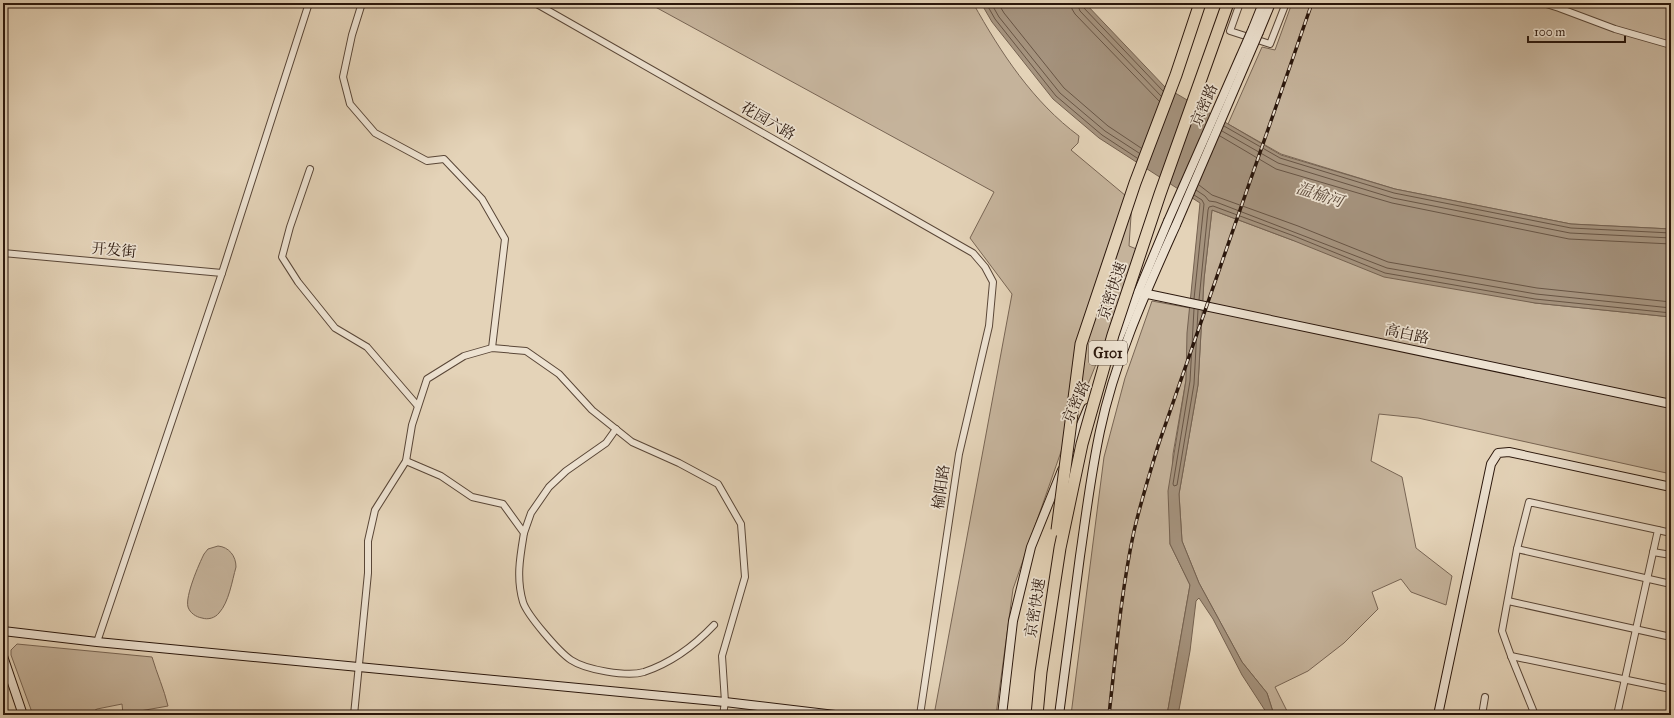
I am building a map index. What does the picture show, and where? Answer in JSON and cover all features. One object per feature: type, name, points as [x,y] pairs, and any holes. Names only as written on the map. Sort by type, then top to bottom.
[{"type":"highway","name":"京密快速","points":[[1033,715],[1081,344],[1135,183],[1176,75],[1200,3]]},
{"type":"highway","name":"京密快速","points":[[1037,715],[1041,672],[1060,548],[1082,444],[1113,335],[1228,3]]},
{"type":"main road","name":"京密路","points":[[1256,30],[1263,3]]},
{"type":"main road","name":"京密路","points":[[1002,715],[1013,621],[1031,547],[1081,423],[1141,293],[1256,30],[1272,3]]},
{"type":"main road","name":"京密路","points":[[1059,715],[1089,490],[1100,430],[1141,293]]},
{"type":"main road","name":"高白路","points":[[1141,293],[1671,404]]},
{"type":"main road","points":[[1438,715],[1491,464],[1498,453],[1509,452],[1671,487]]},
{"type":"main road","points":[[3,631],[97,642],[725,702],[836,715]]},
{"type":"main road","points":[[3,656],[23,715]]},
{"type":"street","points":[[97,642],[222,273],[309,3]]},
{"type":"street","points":[[362,3],[352,35],[343,77],[350,104],[375,133],[427,161],[444,159],[482,199],[505,240],[492,348]]},
{"type":"street","name":"花园六路","points":[[535,3],[973,253],[985,267]]},
{"type":"street","points":[[1240,3],[1230,31],[1270,44],[1286,3]]},
{"type":"street","points":[[1543,3],[1615,29],[1671,45]]},
{"type":"street","points":[[310,169],[290,227],[282,258],[298,282],[335,328],[367,347],[417,405]]},
{"type":"street","name":"开发街","points":[[3,253],[222,273]]},
{"type":"street","name":"榆阳路","points":[[920,715],[959,454],[989,326],[993,282],[985,267]]},
{"type":"street","points":[[354,715],[368,573],[368,541],[375,510],[406,461],[412,424],[427,379],[464,356],[492,348],[526,351],[559,374],[592,410],[632,442],[718,484],[741,524],[745,577],[722,656],[725,702],[723,715]]},
{"type":"street","points":[[616,429],[606,442],[566,471],[549,487],[531,513],[524,533],[518,567],[523,603],[538,627],[571,660],[590,668],[610,673],[644,672],[679,655],[714,625]]},
{"type":"street","points":[[406,461],[441,476],[472,497],[503,504],[524,533]]},
{"type":"street","points":[[1535,715],[1502,631],[1517,549],[1528,502],[1671,533]]},
{"type":"street","points":[[1617,715],[1658,530]]},
{"type":"street","points":[[1517,549],[1671,584]]},
{"type":"street","points":[[1653,552],[1671,555]]},
{"type":"street","points":[[1508,601],[1671,637]]},
{"type":"street","points":[[1511,656],[1671,689]]},
{"type":"street","points":[[1482,715],[1485,697]]},
{"type":"shaded area","points":[[648,3],[973,3],[1019,76],[1062,123],[1079,136],[1078,143],[1071,150],[1132,201],[1129,246],[1139,250],[1109,332],[1063,446],[1013,589],[996,715],[934,715],[1012,294],[970,238],[994,192]]},
{"type":"shaded area","points":[[1292,3],[1671,3],[1671,229],[1571,224],[1395,189],[1281,154],[1228,124],[1262,47],[1275,50]]},
{"type":"shaded area","points":[[1212,210],[1292,240],[1535,303],[1671,317],[1671,474],[1418,418],[1379,414],[1371,461],[1402,477],[1416,548],[1452,576],[1446,605],[1411,592],[1401,579],[1372,592],[1378,609],[1344,643],[1308,671],[1275,687],[1289,715],[1274,715],[1267,693],[1242,662],[1199,583],[1182,541],[1179,494],[1198,385],[1204,279]]},
{"type":"shaded area","points":[[1152,301],[1190,308],[1186,380],[1173,454],[1170,544],[1190,585],[1167,715],[1071,715],[1104,457],[1125,378]]},
{"type":"shaded area","points":[[218,546],[229,550],[235,559],[236,567],[230,591],[219,613],[209,619],[204,619],[195,616],[190,611],[188,607],[189,595],[193,580],[204,554],[208,549]]},
{"type":"shaded area","points":[[17,644],[152,657],[168,706],[123,714],[122,704],[97,709],[87,715],[33,715],[11,655],[11,650]]},
{"type":"water","name":"温榆河","points":[[981,3],[1085,3],[1165,87],[1281,155],[1395,189],[1571,224],[1671,229],[1671,317],[1535,303],[1384,277],[1212,210],[1204,279],[1198,385],[1179,494],[1182,541],[1199,583],[1242,662],[1267,693],[1274,715],[1268,715],[1242,675],[1213,619],[1199,598],[1196,601],[1190,651],[1178,715],[1167,715],[1190,585],[1170,544],[1168,491],[1186,380],[1187,333],[1200,203],[1099,138],[1053,99],[992,22]]},
{"type":"railway","points":[[1109,715],[1119,623],[1129,554],[1143,498],[1159,443],[1312,3]]}]
